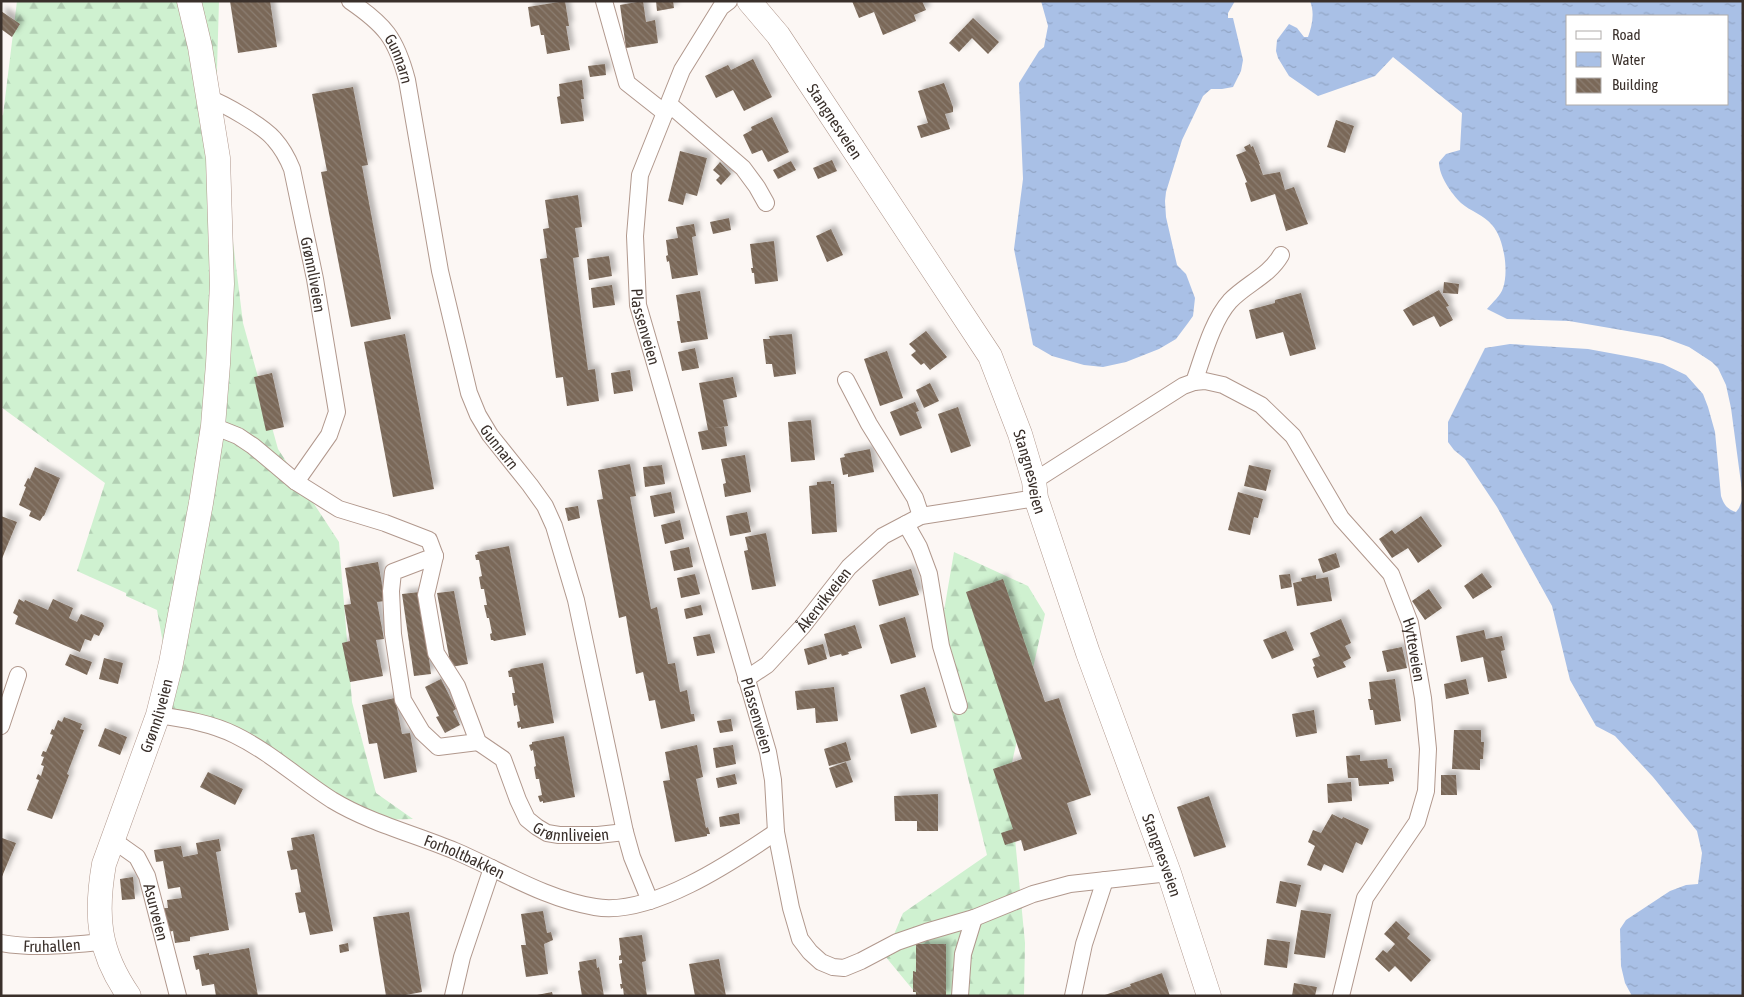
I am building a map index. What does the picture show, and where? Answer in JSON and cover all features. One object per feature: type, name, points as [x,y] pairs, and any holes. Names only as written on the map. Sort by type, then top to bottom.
[{"type":"main road","name":"Grønnliveien","points":[[128,996],[111,965],[102,942],[99,916],[100,889],[104,864],[158,715],[171,663],[184,603],[213,426],[218,364],[222,284],[218,158],[200,47],[189,1]]},
{"type":"main road","name":"Stangnesveien","points":[[748,1],[778,35],[990,356],[1020,434],[1035,489],[1088,653],[1169,873],[1209,996]]},
{"type":"street","name":"Gunnarn","points":[[350,1],[383,27],[393,41],[401,58],[407,80],[440,271],[469,393],[478,415],[490,435],[545,506],[554,526],[576,600],[625,832],[632,857],[650,901]]},
{"type":"street","points":[[604,1],[626,83],[667,108],[743,168],[766,203]]},
{"type":"street","name":"Plassenveien","points":[[729,1],[720,7],[682,70],[640,175],[635,236],[638,305],[768,752],[773,780],[776,832],[791,908],[800,939],[810,952],[822,962],[833,967],[844,968],[897,942],[974,918],[1033,894],[1070,884],[1169,873]]},
{"type":"street","name":"Grønnliveien","points":[[208,98],[223,104],[270,135],[289,161],[292,169],[315,279],[337,412],[325,443],[296,482]]},
{"type":"street","points":[[1035,489],[1183,386],[1194,382],[1223,310],[1235,296],[1269,271],[1281,255]]},
{"type":"street","points":[[846,380],[869,424],[915,498],[921,516]]},
{"type":"street","name":"Hytteveien","points":[[1194,382],[1205,381],[1223,385],[1262,404],[1292,436],[1341,518],[1391,574],[1410,623],[1428,749],[1426,791],[1417,822],[1365,898],[1342,996]]},
{"type":"street","points":[[213,426],[238,436],[296,482],[340,509],[385,522],[429,540],[435,556],[426,595],[436,653],[457,686],[478,742],[438,747],[422,732],[404,700],[393,634],[391,591],[393,572],[435,556]]},
{"type":"street","name":"Åkervikveien","points":[[746,680],[767,665],[796,633],[849,567],[883,536],[921,516],[1035,489]]},
{"type":"street","points":[[906,524],[919,547],[929,574],[941,646],[959,706]]},
{"type":"street","points":[[1,726],[18,675]]},
{"type":"street","name":"Forholtbakken","points":[[158,715],[217,727],[234,734],[269,755],[340,805],[364,817],[455,851],[564,900],[595,908],[614,909],[650,901],[675,892],[739,857],[776,832]]},
{"type":"street","name":"Grønnliveien","points":[[478,742],[503,759],[527,819],[537,827],[547,833],[559,835],[598,835],[625,832]]},
{"type":"street","name":"Asurveien","points":[[113,840],[136,857],[148,876],[178,996]]},
{"type":"street","points":[[453,996],[462,957],[492,868]]},
{"type":"street","points":[[1073,996],[1084,944],[1105,880]]},
{"type":"street","points":[[960,996],[963,954],[974,918]]},
{"type":"street","name":"Fruhallen","points":[[1,943],[19,946],[48,946],[102,942]]},
{"type":"green space","points":[[17,1],[219,1],[216,103],[243,323],[278,449],[339,542],[352,702],[376,793],[413,819],[374,820],[257,747],[157,720],[167,665],[157,610],[126,596],[126,593],[77,571],[105,483],[1,407],[1,116],[3,115]]},
{"type":"green space","points":[[954,552],[1028,586],[1045,614],[1009,776],[1025,943],[1024,996],[918,996],[885,956],[903,913],[987,855],[937,652]]},
{"type":"water","points":[[1041,1],[1235,1],[1228,13],[1228,18],[1233,18],[1243,60],[1241,71],[1233,87],[1211,89],[1203,96],[1182,140],[1166,192],[1166,217],[1177,265],[1186,274],[1195,298],[1193,316],[1176,339],[1159,349],[1126,362],[1103,367],[1084,365],[1052,356],[1033,345],[1014,249],[1023,179],[1019,83],[1039,51],[1044,47],[1048,26]]},
{"type":"water","points":[[1310,1],[1743,1],[1743,498],[1731,408],[1726,385],[1718,368],[1689,347],[1662,337],[1569,321],[1507,319],[1487,309],[1500,293],[1505,281],[1504,255],[1500,238],[1489,222],[1457,199],[1446,184],[1439,162],[1446,154],[1460,150],[1462,113],[1393,57],[1375,76],[1318,96],[1289,76],[1276,51],[1277,40],[1289,24],[1297,28],[1304,37],[1308,37],[1311,28],[1312,10]]},
{"type":"water","points":[[1510,344],[1588,349],[1663,364],[1686,375],[1703,394],[1715,432],[1721,496],[1730,510],[1736,512],[1743,498],[1743,996],[1632,996],[1625,983],[1621,966],[1620,929],[1626,920],[1670,891],[1686,885],[1698,884],[1702,853],[1697,831],[1653,777],[1615,736],[1596,726],[1570,680],[1552,606],[1497,507],[1465,459],[1448,442],[1448,422],[1485,348]]},
{"type":"building","points":[[230,1],[270,1],[277,47],[238,53]]},
{"type":"building","points":[[565,1],[569,26],[566,26],[570,50],[547,54],[544,35],[541,35],[539,25],[531,27],[528,7]]},
{"type":"building","points":[[643,1],[646,22],[655,20],[658,43],[626,48],[620,5]]},
{"type":"building","points":[[656,1],[673,1],[674,8],[657,11]]},
{"type":"building","points":[[852,1],[922,1],[926,10],[914,15],[916,21],[883,35],[874,12],[859,18]]},
{"type":"building","points":[[1,11],[20,24],[12,37],[1,29]]},
{"type":"building","points":[[973,18],[999,42],[988,54],[972,38],[959,52],[949,43]]},
{"type":"building","points":[[753,59],[772,97],[744,111],[733,90],[716,98],[705,76],[728,65],[731,70]]},
{"type":"building","points":[[605,64],[606,75],[590,77],[588,66]]},
{"type":"building","points":[[582,80],[584,99],[581,99],[584,121],[561,124],[557,97],[560,96],[559,84]]},
{"type":"building","points":[[944,83],[953,107],[953,112],[945,114],[950,129],[921,138],[917,126],[928,123],[918,91]]},
{"type":"building","points":[[353,87],[368,165],[362,166],[391,319],[351,327],[321,172],[327,171],[312,94]]},
{"type":"building","points":[[772,117],[789,152],[768,162],[762,150],[752,154],[743,135],[752,130],[751,127]]},
{"type":"building","points":[[1336,120],[1354,126],[1345,153],[1327,147]]},
{"type":"building","points":[[1250,144],[1251,147],[1253,146],[1263,175],[1280,172],[1285,190],[1294,187],[1308,224],[1286,231],[1275,194],[1251,202],[1245,183],[1247,182],[1236,155],[1246,151],[1244,147]]},
{"type":"building","points":[[680,151],[707,158],[697,196],[686,193],[683,205],[668,201]]},
{"type":"building","points":[[832,160],[837,171],[818,179],[813,168]]},
{"type":"building","points":[[791,161],[796,170],[778,179],[773,170]]},
{"type":"building","points":[[720,162],[731,174],[721,185],[716,180],[720,176],[713,170]]},
{"type":"building","points":[[578,195],[582,227],[575,228],[579,257],[573,258],[588,370],[595,369],[599,401],[567,406],[563,377],[556,378],[540,259],[547,258],[543,229],[549,228],[545,200]]},
{"type":"building","points":[[729,218],[731,230],[713,234],[710,222]]},
{"type":"building","points":[[694,224],[696,236],[692,237],[698,275],[672,279],[669,261],[667,262],[666,256],[668,255],[666,240],[678,238],[676,227]]},
{"type":"building","points":[[831,229],[843,255],[827,262],[816,236]]},
{"type":"building","points":[[774,241],[778,281],[755,284],[754,273],[752,273],[751,268],[753,268],[750,244]]},
{"type":"building","points":[[609,256],[612,276],[589,280],[587,259]]},
{"type":"building","points":[[1444,282],[1459,284],[1458,294],[1443,293]]},
{"type":"building","points":[[612,285],[615,305],[593,308],[591,288]]},
{"type":"building","points":[[1439,290],[1449,306],[1446,307],[1453,320],[1440,327],[1434,316],[1413,326],[1403,310]]},
{"type":"building","points":[[700,291],[708,339],[681,343],[677,321],[680,321],[676,295]]},
{"type":"building","points":[[1301,293],[1316,349],[1290,356],[1283,332],[1256,339],[1249,310]]},
{"type":"building","points":[[926,331],[947,357],[930,370],[924,363],[921,365],[911,355],[916,351],[909,344]]},
{"type":"building","points":[[405,334],[434,489],[393,497],[364,342]]},
{"type":"building","points":[[792,334],[796,374],[774,377],[772,364],[766,364],[763,339],[770,339],[769,336]]},
{"type":"building","points":[[695,348],[699,368],[682,371],[678,352]]},
{"type":"building","points":[[887,351],[903,398],[880,406],[864,359]]},
{"type":"building","points":[[630,370],[633,391],[614,394],[611,373]]},
{"type":"building","points":[[272,373],[284,427],[266,431],[254,377]]},
{"type":"building","points":[[733,377],[737,397],[723,400],[728,426],[714,428],[724,427],[727,446],[702,450],[698,432],[708,430],[699,383]]},
{"type":"building","points":[[930,383],[939,401],[924,408],[916,390]]},
{"type":"building","points":[[915,402],[919,411],[916,412],[922,428],[900,436],[890,412]]},
{"type":"building","points":[[958,407],[971,446],[951,453],[938,414]]},
{"type":"building","points":[[811,420],[815,460],[791,462],[788,422]]},
{"type":"building","points":[[870,449],[874,472],[848,477],[848,474],[843,475],[840,458],[845,457],[844,454]]},
{"type":"building","points":[[745,455],[751,492],[725,497],[723,484],[726,483],[721,459]]},
{"type":"building","points":[[630,464],[636,496],[630,497],[651,609],[657,607],[668,664],[675,663],[680,692],[687,690],[691,714],[694,714],[695,721],[661,729],[655,700],[649,701],[643,672],[636,674],[626,616],[619,618],[597,500],[603,499],[598,470]]},
{"type":"building","points":[[662,465],[665,484],[645,487],[643,467]]},
{"type":"building","points":[[1249,465],[1271,470],[1266,491],[1244,486]]},
{"type":"building","points":[[35,467],[60,478],[44,516],[40,521],[29,516],[31,511],[19,505],[26,487],[24,486],[28,478],[30,479]]},
{"type":"building","points":[[831,481],[831,484],[834,484],[837,532],[812,534],[809,486],[817,485],[817,482]]},
{"type":"building","points":[[671,492],[675,513],[654,517],[650,496]]},
{"type":"building","points":[[1238,492],[1263,499],[1258,518],[1254,517],[1250,535],[1228,530]]},
{"type":"building","points":[[578,506],[580,518],[568,521],[565,508]]},
{"type":"building","points":[[747,512],[751,532],[730,536],[726,516]]},
{"type":"building","points":[[1,516],[17,522],[1,561]]},
{"type":"building","points":[[1421,516],[1442,546],[1418,563],[1408,548],[1392,558],[1379,539],[1392,530],[1395,534]]},
{"type":"building","points":[[680,520],[684,539],[665,544],[661,525]]},
{"type":"building","points":[[766,533],[776,586],[752,590],[744,551],[748,550],[745,537]]},
{"type":"building","points":[[509,546],[526,635],[494,641],[491,640],[490,634],[492,633],[489,618],[487,618],[484,605],[487,605],[484,589],[481,589],[479,577],[482,576],[479,560],[476,560],[475,555],[478,554],[477,552]]},
{"type":"building","points":[[689,547],[693,567],[674,571],[670,551]]},
{"type":"building","points":[[1336,553],[1340,567],[1323,573],[1318,559]]},
{"type":"building","points":[[378,562],[385,601],[377,602],[384,639],[376,640],[383,676],[350,682],[342,643],[350,641],[344,605],[351,604],[345,568]]},
{"type":"building","points":[[911,569],[919,595],[879,606],[872,580]]},
{"type":"building","points":[[1482,573],[1492,587],[1473,599],[1464,586]]},
{"type":"building","points":[[695,574],[700,594],[681,598],[677,578]]},
{"type":"building","points":[[1290,574],[1292,587],[1281,589],[1279,575]]},
{"type":"building","points":[[1316,575],[1316,579],[1328,577],[1332,601],[1297,606],[1293,583],[1302,581],[1301,578]]},
{"type":"building","points":[[1003,579],[1045,702],[1059,698],[1091,795],[1067,803],[1077,834],[1024,851],[1021,840],[1005,845],[1001,833],[1013,829],[993,769],[1022,759],[966,592]]},
{"type":"building","points":[[1429,589],[1442,608],[1425,620],[1412,601]]},
{"type":"building","points":[[454,591],[468,664],[451,667],[437,593]]},
{"type":"building","points":[[420,592],[431,674],[414,676],[402,594]]},
{"type":"building","points":[[19,599],[48,610],[53,599],[73,608],[69,618],[77,622],[81,614],[103,623],[104,626],[99,636],[94,634],[91,641],[85,639],[80,652],[15,624],[18,616],[13,613]]},
{"type":"building","points":[[701,605],[703,615],[686,619],[684,609]]},
{"type":"building","points":[[905,617],[916,657],[891,664],[879,625]]},
{"type":"building","points":[[1341,619],[1351,643],[1345,646],[1351,658],[1343,662],[1346,667],[1317,678],[1312,659],[1320,656],[1310,633]]},
{"type":"building","points":[[855,625],[862,648],[842,656],[841,654],[830,657],[824,634]]},
{"type":"building","points":[[1484,630],[1486,639],[1502,636],[1505,650],[1501,651],[1507,678],[1488,682],[1483,657],[1461,662],[1456,636]]},
{"type":"building","points":[[1286,631],[1294,650],[1272,659],[1263,640]]},
{"type":"building","points":[[710,634],[715,653],[697,656],[693,637]]},
{"type":"building","points":[[823,644],[827,659],[808,665],[804,649]]},
{"type":"building","points":[[1402,647],[1407,668],[1387,672],[1382,651]]},
{"type":"building","points":[[70,654],[92,662],[87,675],[65,665]]},
{"type":"building","points":[[104,658],[123,663],[118,684],[99,679]]},
{"type":"building","points":[[543,663],[554,723],[518,728],[517,722],[520,721],[517,705],[514,706],[512,693],[515,693],[512,677],[509,677],[508,671],[510,669]]},
{"type":"building","points":[[441,679],[456,709],[453,711],[460,725],[445,733],[436,717],[439,716],[425,687]]},
{"type":"building","points":[[1395,679],[1401,721],[1375,725],[1373,710],[1370,710],[1368,699],[1371,699],[1369,682]]},
{"type":"building","points":[[1466,679],[1469,694],[1446,699],[1444,684]]},
{"type":"building","points":[[834,687],[838,721],[816,723],[815,708],[797,710],[795,691]]},
{"type":"building","points":[[925,687],[937,727],[911,734],[900,695]]},
{"type":"building","points":[[395,698],[402,734],[410,733],[417,772],[384,779],[377,743],[369,744],[362,705]]},
{"type":"building","points":[[1314,710],[1317,733],[1296,737],[1292,714]]},
{"type":"building","points":[[64,717],[82,724],[80,729],[84,730],[52,819],[27,810],[39,780],[36,779],[38,774],[41,776],[44,766],[41,765],[44,757],[41,756],[43,751],[46,752],[53,735],[50,734],[52,729],[54,730],[58,720],[62,722]]},
{"type":"building","points":[[731,719],[733,731],[720,733],[717,721]]},
{"type":"building","points":[[105,728],[127,737],[120,755],[98,746]]},
{"type":"building","points":[[1454,730],[1481,730],[1481,742],[1484,742],[1483,759],[1480,759],[1480,770],[1452,769]]},
{"type":"building","points":[[564,736],[575,797],[540,802],[538,796],[542,795],[539,779],[536,779],[533,750],[531,751],[529,745],[532,742]]},
{"type":"building","points":[[846,742],[851,760],[829,766],[824,749]]},
{"type":"building","points":[[697,745],[703,777],[696,779],[706,828],[708,827],[710,834],[675,842],[663,781],[670,780],[665,752]]},
{"type":"building","points":[[733,745],[736,764],[716,768],[713,748]]},
{"type":"building","points":[[1360,755],[1360,761],[1387,759],[1388,768],[1392,768],[1394,781],[1389,782],[1389,784],[1359,786],[1358,778],[1348,778],[1346,756]]},
{"type":"building","points":[[846,762],[853,782],[836,788],[829,768]]},
{"type":"building","points":[[208,772],[243,789],[235,805],[200,787]]},
{"type":"building","points":[[735,774],[737,784],[718,788],[716,778]]},
{"type":"building","points":[[1441,775],[1456,775],[1457,795],[1441,795]]},
{"type":"building","points":[[1351,782],[1352,801],[1328,803],[1327,784]]},
{"type":"building","points":[[938,794],[938,831],[917,831],[917,821],[895,821],[894,796]]},
{"type":"building","points":[[1209,796],[1226,847],[1194,857],[1177,807]]},
{"type":"building","points":[[739,813],[740,824],[720,827],[719,817]]},
{"type":"building","points":[[1332,814],[1369,829],[1362,845],[1356,842],[1343,873],[1324,864],[1321,871],[1307,865],[1315,846],[1308,842],[1313,830],[1321,833]]},
{"type":"building","points":[[314,834],[333,931],[310,935],[305,912],[299,913],[295,893],[301,892],[297,869],[291,870],[287,851],[293,850],[291,838]]},
{"type":"building","points":[[2,838],[16,843],[1,879],[1,840]]},
{"type":"building","points":[[219,839],[221,851],[216,852],[229,930],[190,937],[190,941],[175,943],[173,931],[167,932],[163,908],[168,908],[167,900],[182,898],[180,887],[168,889],[163,861],[156,862],[154,850],[181,846],[183,857],[198,854],[196,843]]},
{"type":"building","points":[[133,877],[135,899],[122,900],[120,879]]},
{"type":"building","points":[[1280,881],[1301,885],[1296,907],[1276,903]]},
{"type":"building","points":[[1301,910],[1331,914],[1325,958],[1294,954]]},
{"type":"building","points":[[543,911],[547,933],[551,932],[553,940],[544,944],[548,974],[526,977],[521,945],[526,945],[521,914]]},
{"type":"building","points":[[409,912],[422,992],[400,996],[386,996],[373,917]]},
{"type":"building","points":[[1396,921],[1410,934],[1407,938],[1431,960],[1411,982],[1395,966],[1389,972],[1375,959],[1383,950],[1387,953],[1395,944],[1384,934]]},
{"type":"building","points":[[642,935],[646,961],[642,962],[647,996],[624,996],[623,988],[621,989],[620,984],[622,984],[619,964],[622,963],[622,960],[619,960],[621,955],[619,938]]},
{"type":"building","points":[[1267,939],[1290,942],[1287,968],[1264,965]]},
{"type":"building","points":[[348,943],[349,951],[340,953],[339,945]]},
{"type":"building","points":[[916,944],[946,944],[946,996],[916,996],[916,992],[913,992],[913,971],[916,972]]},
{"type":"building","points":[[249,948],[258,996],[216,996],[214,984],[202,986],[199,969],[196,970],[193,956]]},
{"type":"building","points":[[596,959],[604,996],[582,996],[578,971],[580,970],[579,962]]},
{"type":"building","points":[[719,959],[726,996],[695,996],[689,964]]},
{"type":"building","points":[[1162,973],[1170,996],[1102,996],[1131,986],[1130,984]]},
{"type":"building","points":[[1294,983],[1317,987],[1315,996],[1292,996]]},
{"type":"building","points":[[552,992],[553,996],[537,996],[537,995]]}]
